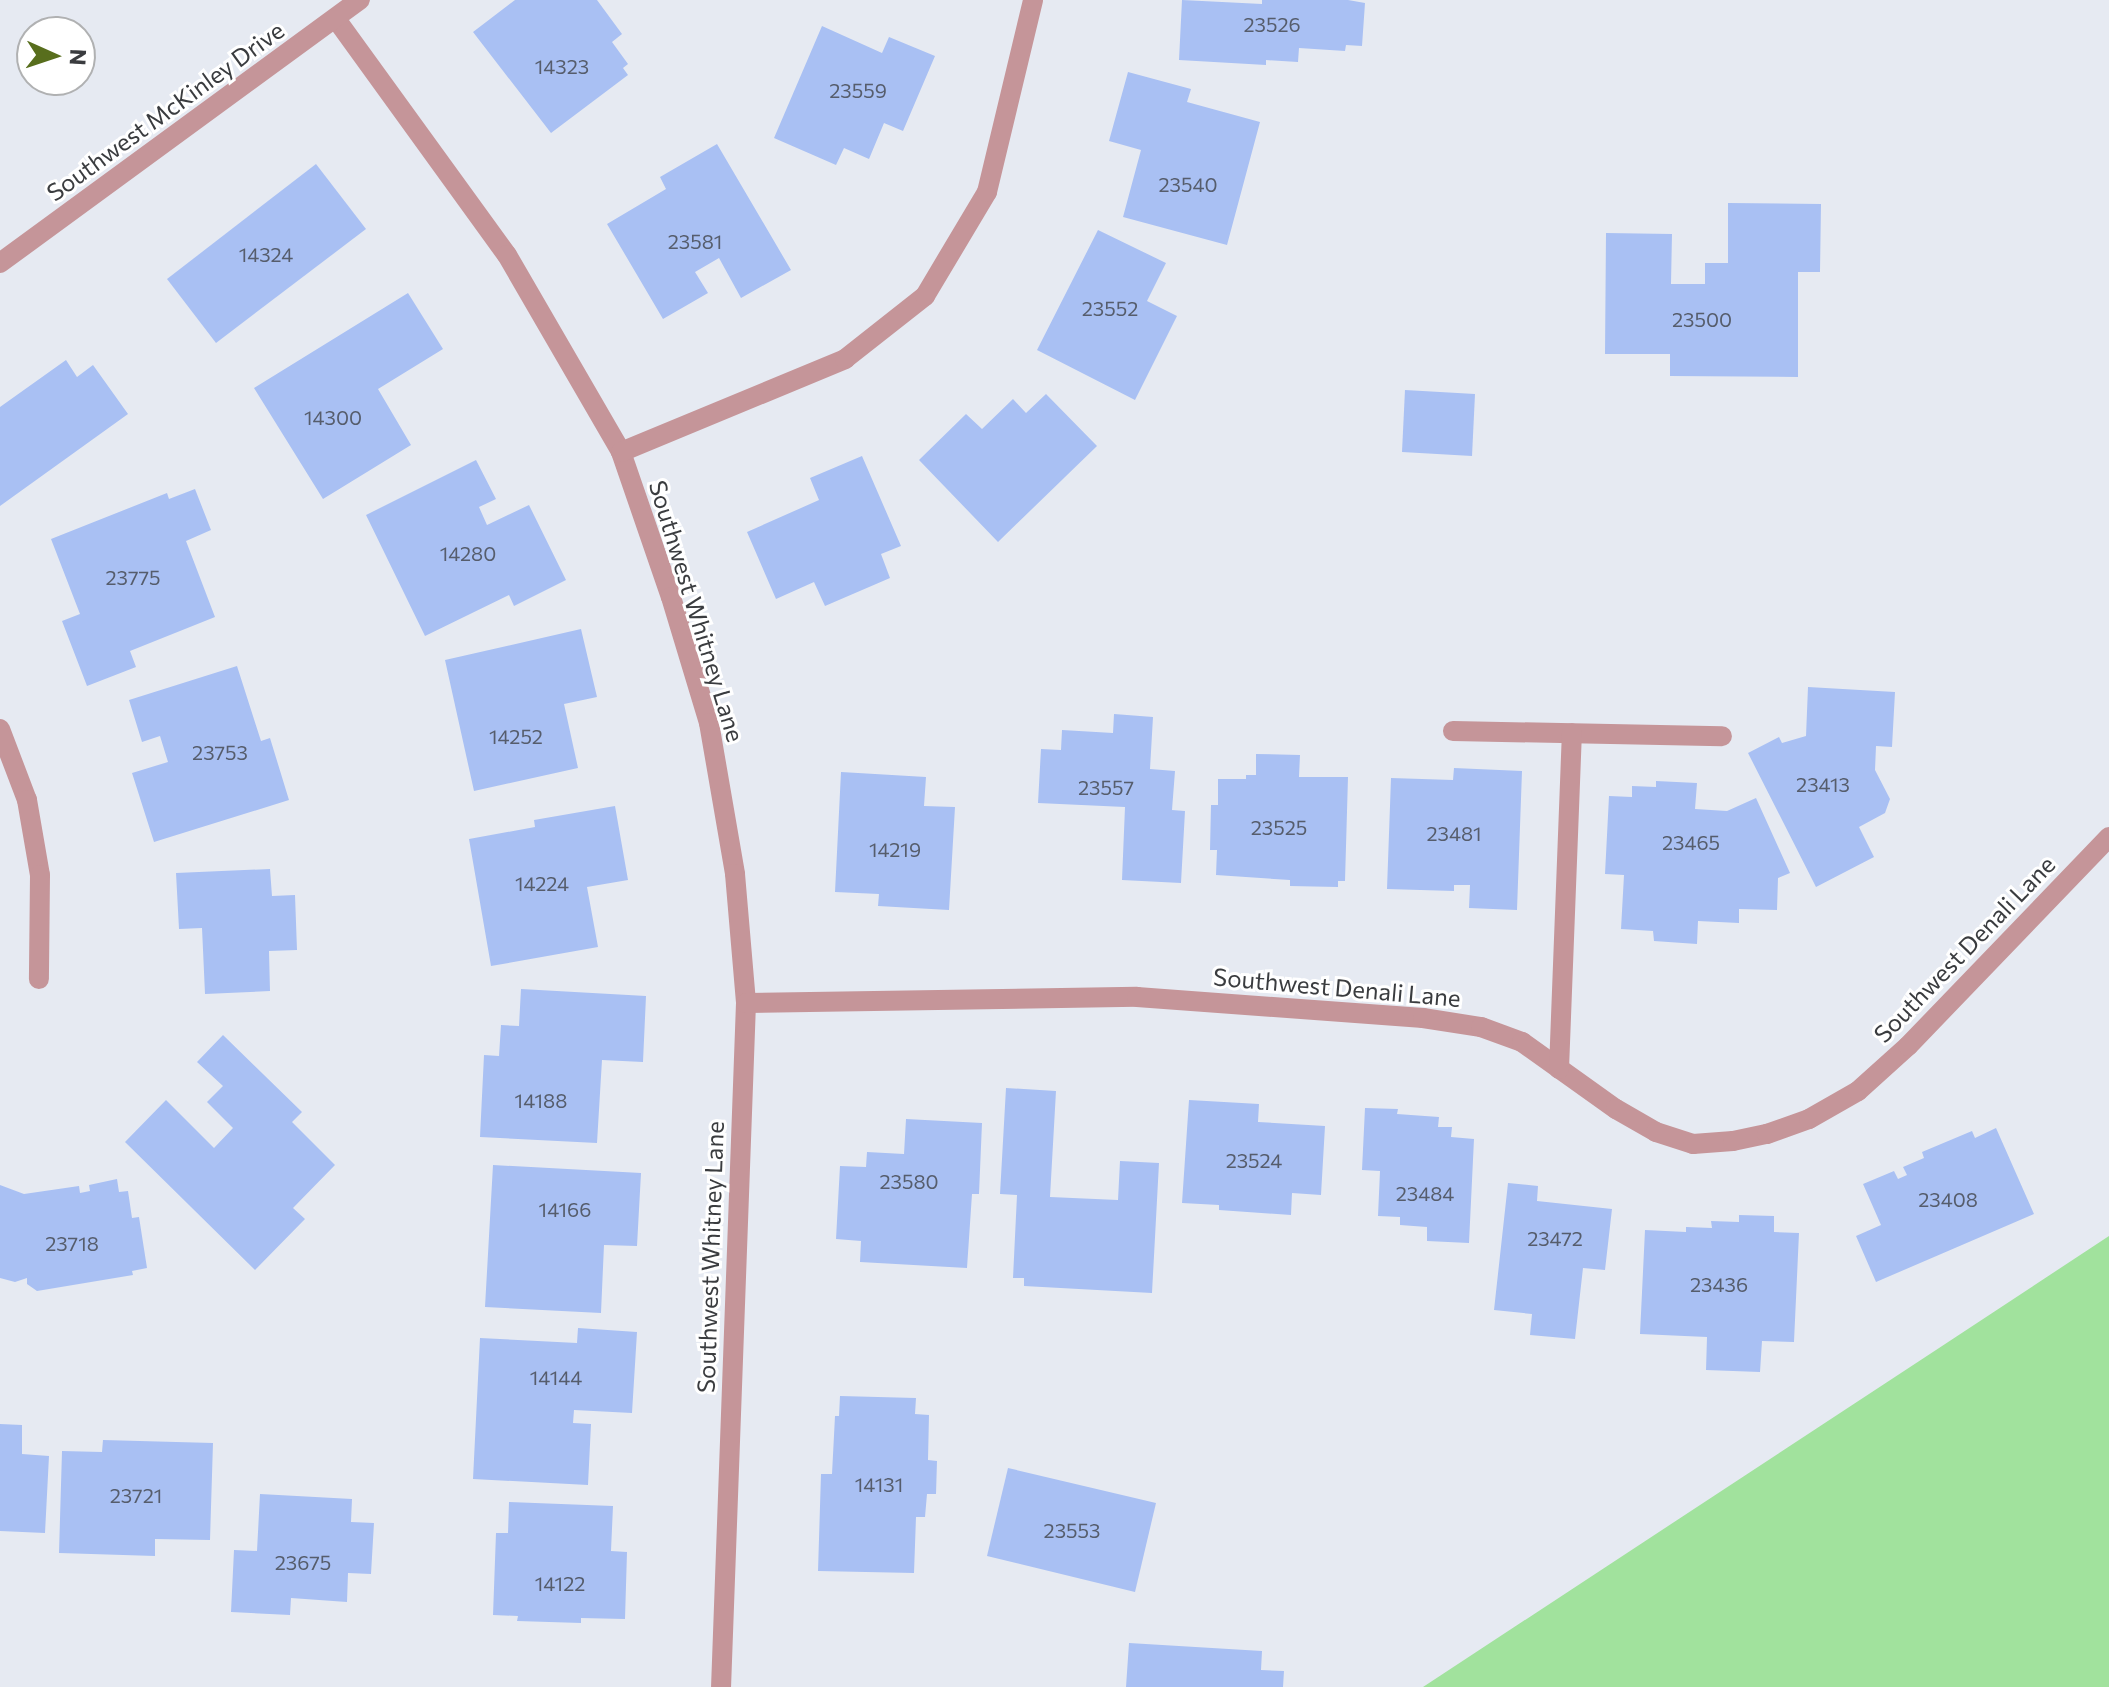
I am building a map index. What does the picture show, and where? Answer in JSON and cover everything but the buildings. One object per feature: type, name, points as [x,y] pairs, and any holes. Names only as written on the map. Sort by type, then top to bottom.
[{"type":"street","name":"Southwest McKinley Drive","points":[[0,263],[360,0]]},
{"type":"street","points":[[621,452],[845,359],[925,296],[987,192],[1033,0]]},
{"type":"street","name":"Southwest Whitney Lane","points":[[336,19],[507,255],[621,452],[671,597],[709,723],[735,874],[746,1003],[721,1687]]},
{"type":"street","points":[[0,729],[27,800],[40,875],[39,979]]},
{"type":"street","points":[[1453,731],[1722,736]]},
{"type":"street","points":[[1559,1069],[1572,733]]},
{"type":"street","name":"Southwest Denali Lane","points":[[746,1003],[1137,997],[1334,1010],[1481,1027],[1522,1042],[1656,1132],[1693,1144],[1767,1134],[1809,1119],[1858,1091],[1908,1046],[2109,837]]},
{"type":"green space","points":[[2109,1236],[2109,1687],[1423,1687],[1936,1350]]}]
